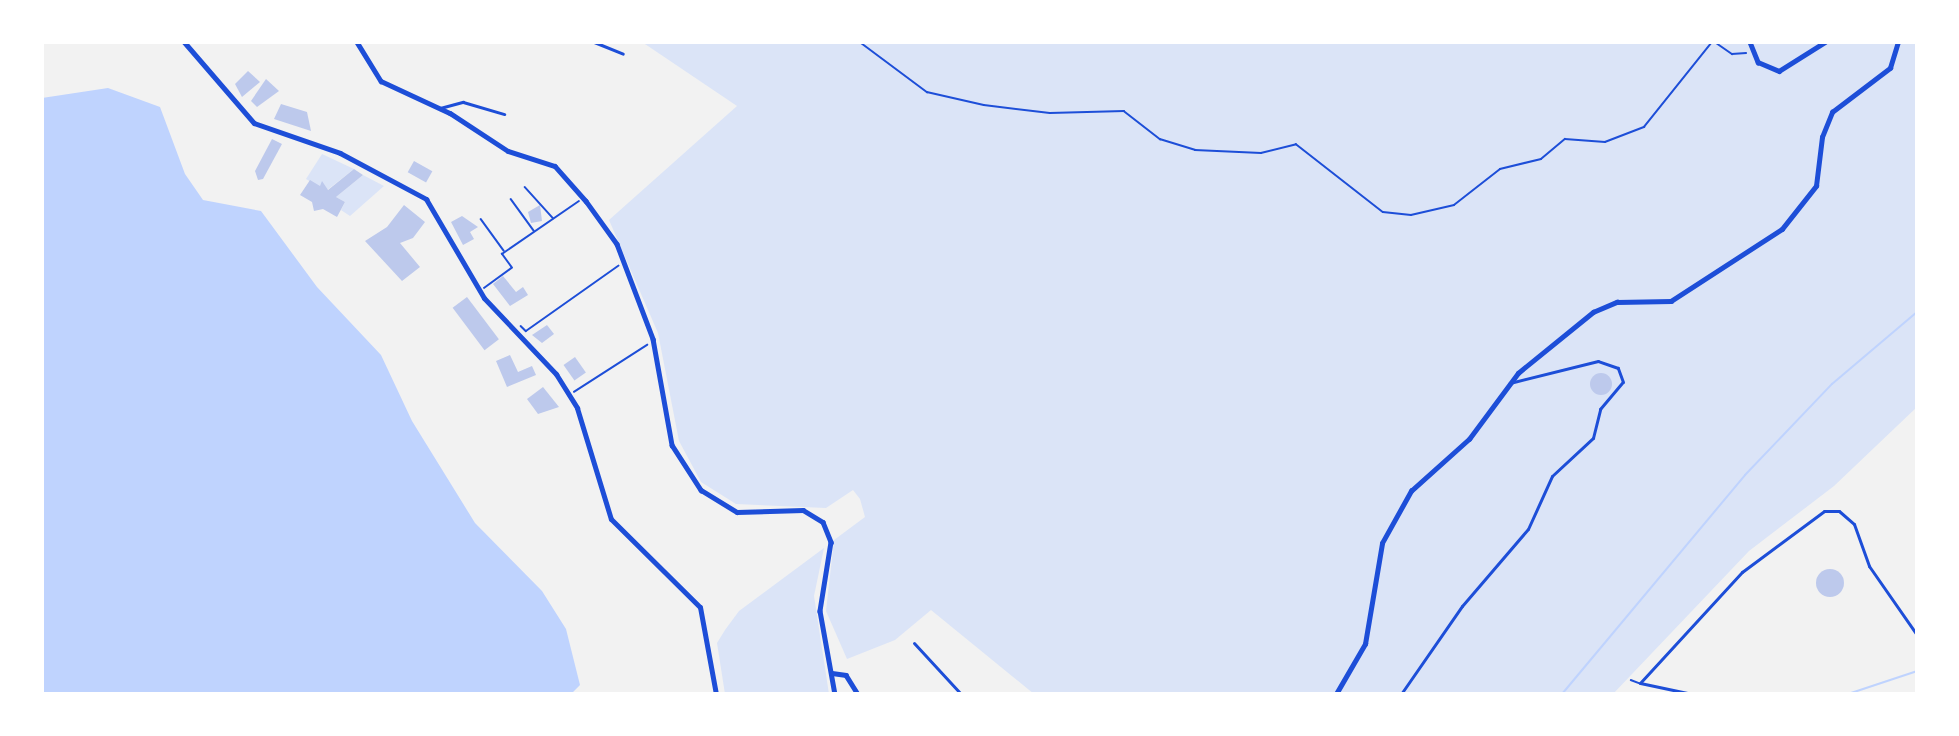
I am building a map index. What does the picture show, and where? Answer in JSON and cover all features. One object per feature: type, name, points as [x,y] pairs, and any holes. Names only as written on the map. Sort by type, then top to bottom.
[{"type":"main road","points":[[184,42],[254,123],[369,166],[426,199],[484,298],[556,374],[577,408],[611,519],[700,607],[716,694]]},
{"type":"main road","points":[[357,42],[381,81],[440,108],[497,145],[561,169],[608,229],[653,339],[672,446],[700,490],[737,512],[807,511],[826,525],[831,542],[820,610],[835,694]]},
{"type":"main road","points":[[1750,42],[1752,52],[1762,65],[1785,70],[1825,42]]},
{"type":"main road","points":[[1336,694],[1367,639],[1382,543],[1395,513],[1416,485],[1469,439],[1510,383],[1597,310],[1617,302],[1671,301],[1778,232],[1815,188],[1822,137],[1832,112],[1890,68],[1898,42]]},
{"type":"main road","points":[[832,673],[846,675],[858,694]]},
{"type":"street","points":[[594,42],[623,54]]},
{"type":"street","points":[[440,108],[463,102],[504,114]]},
{"type":"street","points":[[1401,694],[1462,606],[1528,529],[1552,476],[1593,438],[1600,409],[1623,382],[1614,365],[1598,362],[1510,383]]},
{"type":"street","points":[[1640,683],[1742,572],[1806,520],[1832,509],[1854,524],[1869,566],[1917,635]]},
{"type":"street","points":[[914,643],[961,694]]},
{"type":"street","points":[[1640,683],[1692,694]]},
{"type":"lane","points":[[1631,680],[1640,683]]},
{"type":"path","points":[[860,42],[927,92],[984,105],[1050,113],[1124,111],[1161,139],[1195,150],[1261,153],[1296,144],[1383,212],[1411,215],[1454,205],[1500,169],[1541,159],[1565,139],[1605,142],[1644,127],[1713,42],[1732,54],[1752,52]]},
{"type":"path","points":[[525,187],[553,219]]},
{"type":"path","points":[[511,200],[534,231]]},
{"type":"path","points":[[505,252],[579,201]]},
{"type":"path","points":[[481,219],[505,252],[512,268],[484,288]]},
{"type":"path","points":[[521,326],[526,331],[618,266]]},
{"type":"path","points":[[574,392],[647,344]]},
{"type":"shaded area","points":[[642,42],[1917,42],[1917,407],[1834,486],[1749,551],[1613,694],[1034,694],[931,610],[895,640],[847,659],[826,611],[834,540],[865,517],[860,499],[853,490],[826,508],[736,504],[701,482],[679,441],[658,333],[609,220],[737,106]]},
{"type":"shaded area","points":[[322,154],[354,169],[326,191],[306,179]]},
{"type":"shaded area","points":[[363,175],[384,186],[350,216],[341,210],[345,202],[336,197]]},
{"type":"shaded area","points":[[824,548],[814,596],[829,694],[725,694],[717,643],[725,630],[739,611]]},
{"type":"water","points":[[108,88],[160,107],[185,174],[203,200],[261,211],[317,287],[381,355],[412,421],[475,523],[542,591],[566,629],[580,685],[571,694],[42,694],[42,98]]},
{"type":"building","points":[[248,71],[260,82],[242,97],[235,84]]},
{"type":"building","points":[[266,79],[279,91],[257,107],[251,101]]},
{"type":"building","points":[[281,104],[307,112],[311,131],[274,119]]},
{"type":"building","points":[[272,139],[282,144],[263,179],[258,180],[255,171]]},
{"type":"building","points":[[414,161],[432,171],[426,183],[408,172]]},
{"type":"building","points":[[354,169],[363,175],[336,197],[345,202],[337,217],[323,209],[314,211],[312,202],[300,195],[310,180],[320,186],[322,181],[328,190]]},
{"type":"building","points":[[404,205],[425,222],[413,238],[400,243],[420,267],[402,281],[365,241],[387,227]]},
{"type":"building","points":[[540,205],[542,221],[531,223],[528,212]]},
{"type":"building","points":[[462,216],[478,227],[470,232],[474,239],[463,245],[451,222]]},
{"type":"building","points":[[503,276],[516,292],[523,287],[528,295],[510,306],[493,284]]},
{"type":"building","points":[[467,297],[499,339],[485,350],[453,308]]},
{"type":"building","points":[[547,325],[554,334],[542,343],[532,335]]},
{"type":"building","points":[[510,355],[518,372],[532,366],[536,375],[507,387],[496,361]]},
{"type":"building","points":[[575,357],[586,373],[574,381],[564,365]]},
{"type":"building","points":[[1601,373],[1609,376],[1612,384],[1609,392],[1601,395],[1593,392],[1590,384],[1593,376]]},
{"type":"building","points":[[543,387],[559,407],[538,414],[527,399]]},
{"type":"building","points":[[1830,569],[1840,573],[1844,583],[1840,593],[1830,597],[1820,593],[1816,583],[1820,573]]},
{"type":"waterway","points":[[1562,694],[1745,475],[1832,384],[1917,312]]},
{"type":"waterway","points":[[1848,694],[1917,671]]}]
